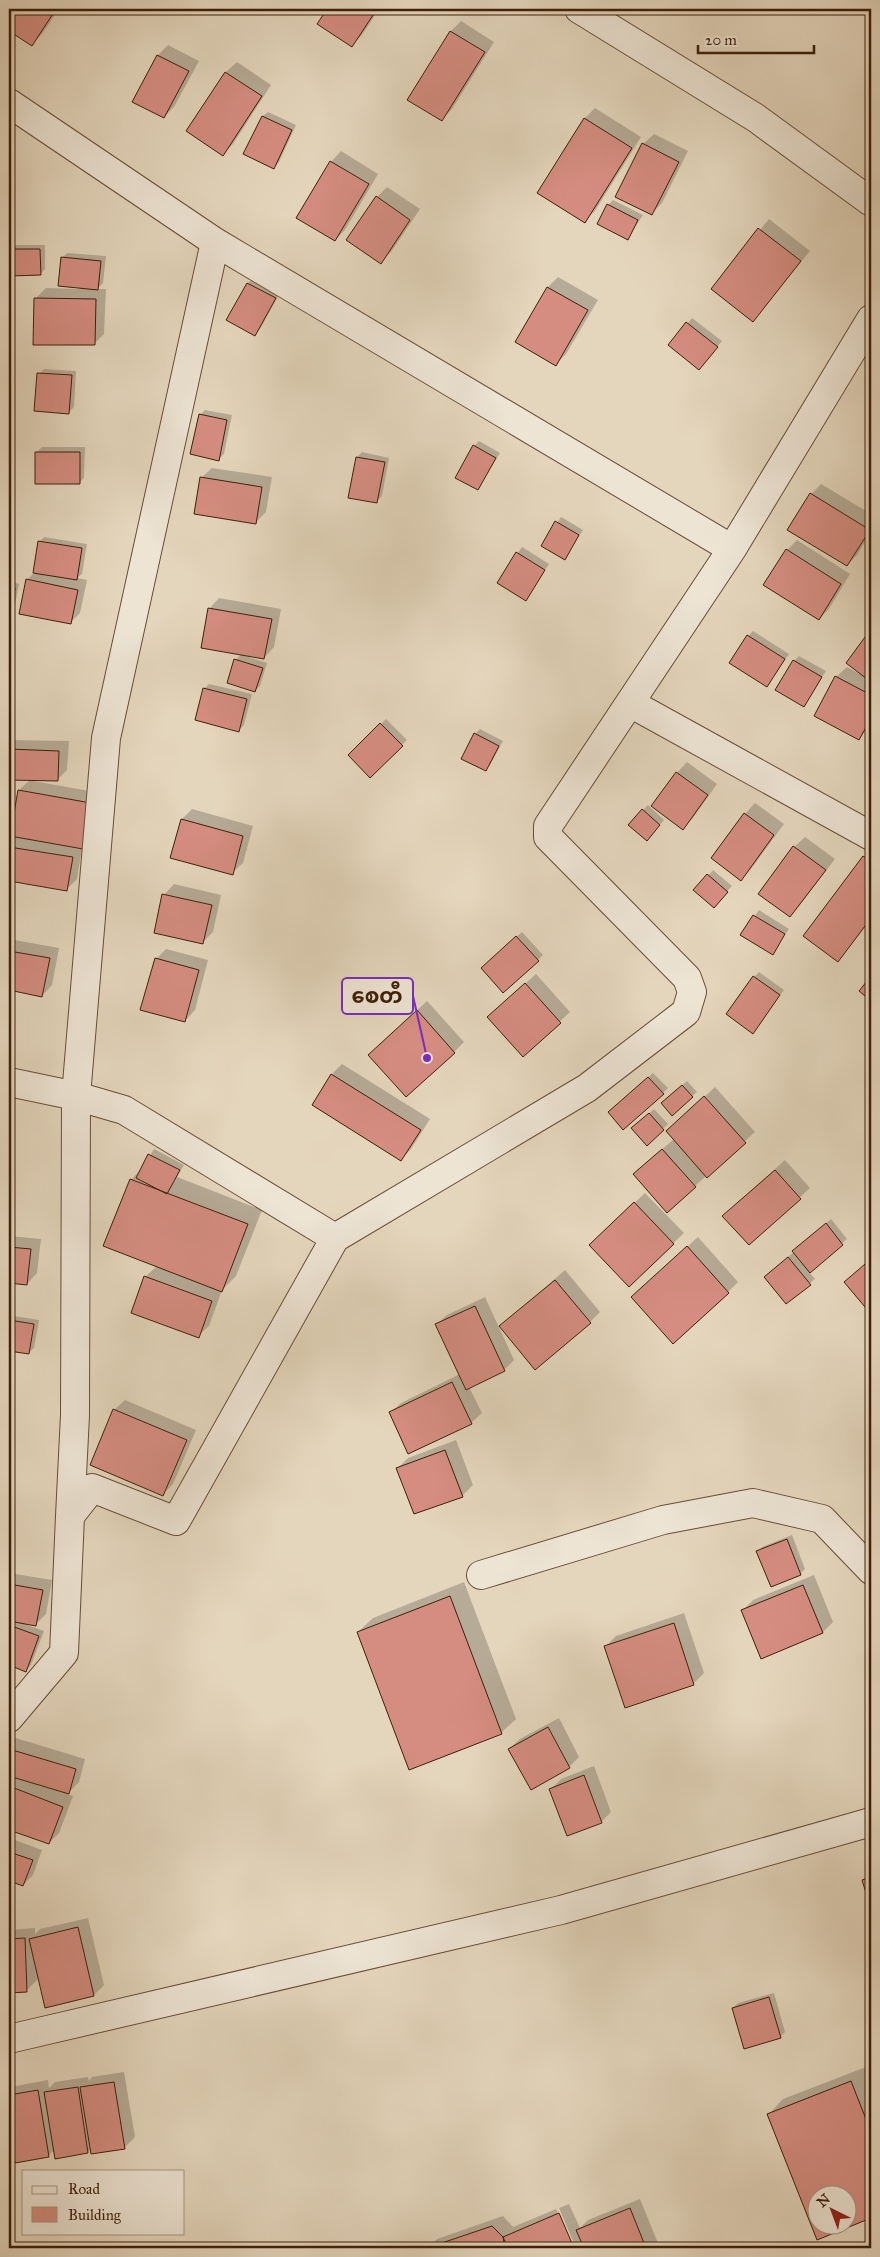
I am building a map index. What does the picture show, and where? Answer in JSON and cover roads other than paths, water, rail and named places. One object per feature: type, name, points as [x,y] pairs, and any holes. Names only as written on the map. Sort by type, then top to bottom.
[{"type":"street","points":[[580,9],[756,118],[871,202]]},
{"type":"street","points":[[9,103],[214,242],[732,550]]},
{"type":"street","points":[[9,1718],[64,1653],[75,1416],[76,1096],[106,738],[214,242]]},
{"type":"street","points":[[70,1516],[92,1488],[176,1521],[335,1238],[586,1088],[686,1012],[692,992],[687,978],[548,837],[548,826],[732,550],[871,319]]},
{"type":"street","points":[[630,703],[871,836]]},
{"type":"street","points":[[9,1082],[76,1096],[124,1110],[335,1238]]},
{"type":"street","points":[[482,1575],[663,1520],[753,1504],[822,1519],[871,1570]]},
{"type":"street","points":[[9,2040],[561,1910],[871,1822]]},
{"type":"place","name":"စေတီ","points":[[427,1058]]}]
